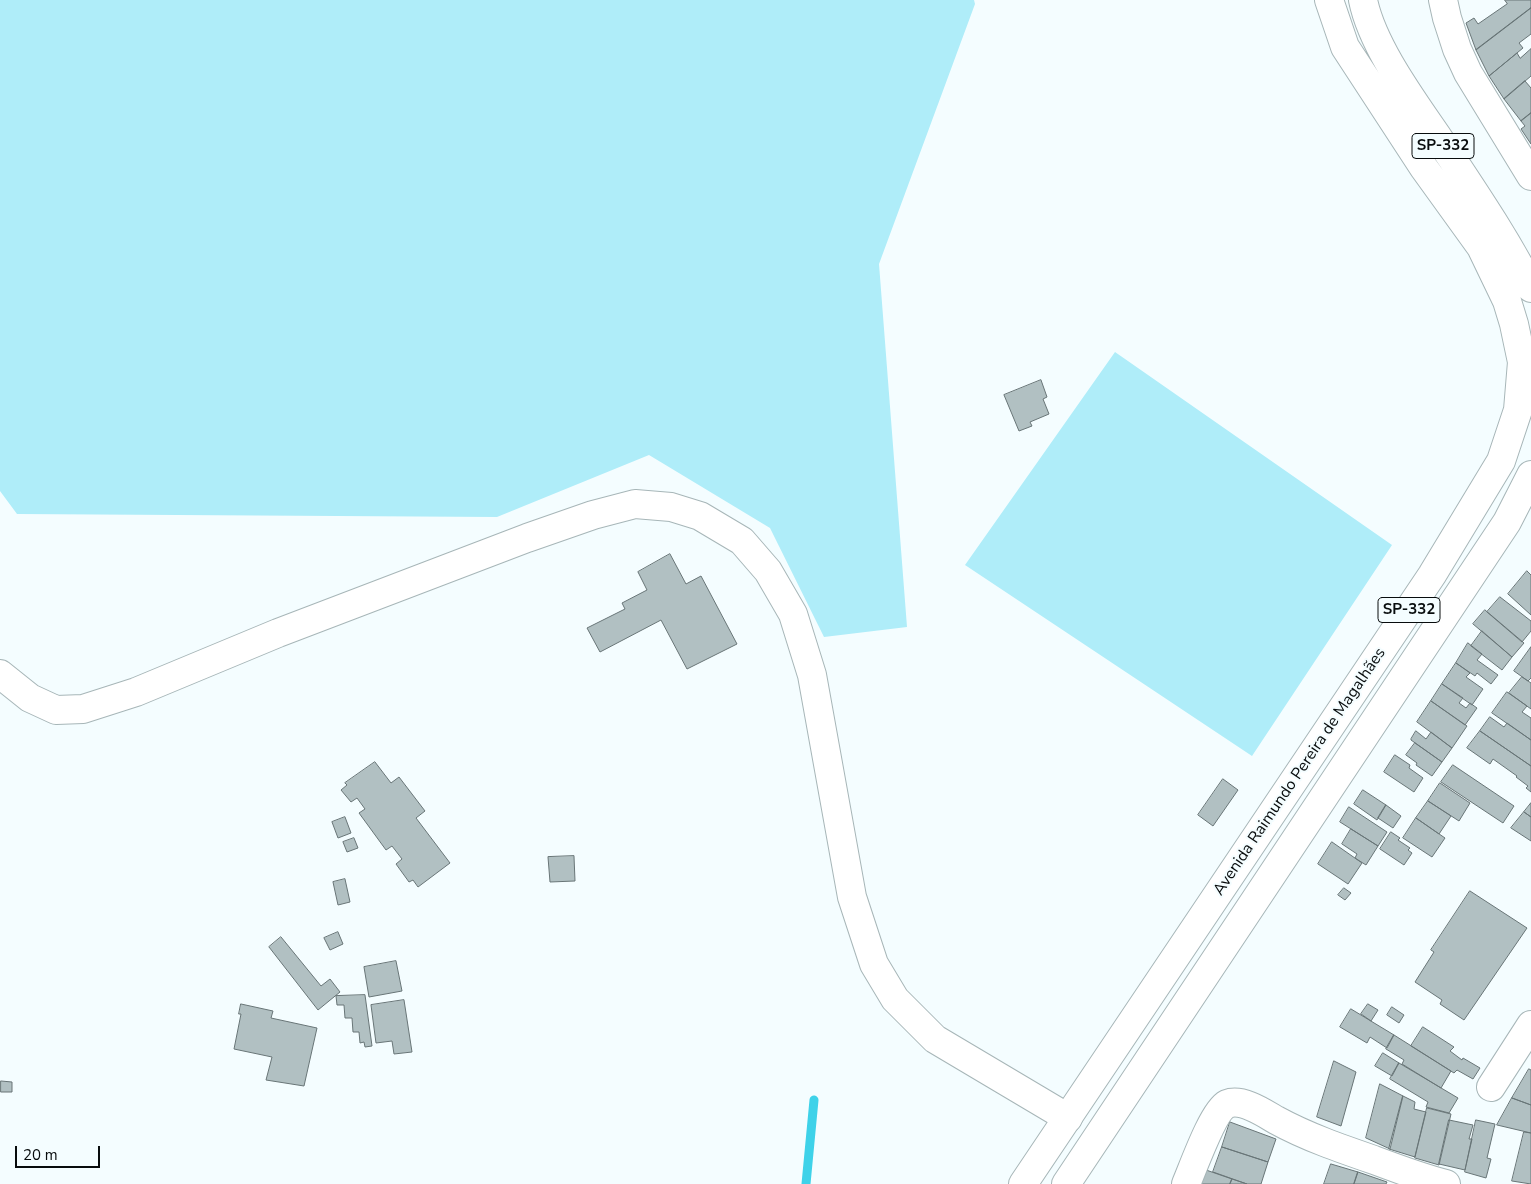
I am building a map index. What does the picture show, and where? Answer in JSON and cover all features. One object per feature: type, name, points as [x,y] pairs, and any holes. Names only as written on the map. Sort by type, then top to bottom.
[{"type":"main road","name":"Avenida Raimundo Pereira de Magalhães","points":[[1023,1184],[1432,575],[1501,461],[1518,410],[1522,362],[1507,301],[1481,247],[1424,168],[1345,47],[1329,0]]},
{"type":"main road","name":"SP-332","points":[[1363,0],[1372,31],[1405,90],[1503,236],[1531,288]]},
{"type":"main road","points":[[1444,0],[1447,18],[1457,49],[1468,73],[1531,176]]},
{"type":"main road","points":[[1481,247],[1508,281],[1528,326],[1531,338]]},
{"type":"main road","points":[[1501,461],[1511,450],[1531,394]]},
{"type":"main road","name":"Avenida Raimundo Pereira de Magalhães","points":[[1066,1184],[1507,522],[1531,476]]},
{"type":"main road","points":[[0,674],[30,698],[56,710],[83,710],[136,692],[278,633],[527,538],[593,515],[634,504],[671,506],[700,516],[742,541],[768,571],[793,614],[812,675],[852,897],[874,964],[895,999],[935,1039],[1068,1118]]},
{"type":"main road","points":[[1491,1088],[1531,1025]]},
{"type":"main road","points":[[1186,1184],[1216,1116],[1226,1105],[1236,1102],[1249,1106],[1284,1124],[1357,1155],[1446,1184]]},
{"type":"shaded area","points":[[0,0],[974,0],[975,4],[879,264],[907,627],[824,637],[770,528],[649,455],[497,517],[17,514],[0,491]]},
{"type":"shaded area","points":[[1115,352],[1392,545],[1252,756],[965,565]]},
{"type":"building","points":[[1505,0],[1531,0],[1531,8],[1476,50],[1466,23],[1474,18],[1478,24],[1507,4]]},
{"type":"building","points":[[1531,8],[1531,34],[1519,43],[1523,48],[1489,76],[1476,50]]},
{"type":"building","points":[[1531,49],[1531,76],[1504,99],[1489,76],[1517,53],[1520,58]]},
{"type":"building","points":[[1525,81],[1531,88],[1531,113],[1521,121],[1504,99]]},
{"type":"building","points":[[1531,113],[1531,144],[1521,129],[1525,126],[1521,121]]},
{"type":"building","points":[[1041,380],[1047,397],[1043,399],[1049,414],[1030,422],[1032,426],[1019,431],[1004,395]]},
{"type":"building","points":[[670,554],[686,584],[701,576],[737,644],[687,669],[661,620],[600,652],[587,628],[625,609],[622,603],[647,590],[638,572]]},
{"type":"building","points":[[1527,571],[1531,575],[1531,615],[1508,594]]},
{"type":"building","points":[[1500,597],[1531,621],[1531,631],[1522,642],[1487,612]]},
{"type":"building","points":[[1485,610],[1524,643],[1512,657],[1473,624]]},
{"type":"building","points":[[1482,631],[1512,657],[1502,670],[1471,646]]},
{"type":"building","points":[[1468,643],[1482,654],[1477,660],[1498,675],[1491,684],[1477,673],[1475,676],[1456,663]]},
{"type":"building","points":[[1531,647],[1531,678],[1528,681],[1514,671]]},
{"type":"building","points":[[1456,663],[1470,673],[1466,677],[1483,689],[1472,705],[1442,684]]},
{"type":"building","points":[[1522,677],[1531,683],[1531,709],[1509,693]]},
{"type":"building","points":[[1442,684],[1463,698],[1459,703],[1466,708],[1470,703],[1477,708],[1465,725],[1431,701]]},
{"type":"building","points":[[1507,692],[1527,706],[1522,712],[1531,718],[1531,740],[1492,713]]},
{"type":"building","points":[[1431,701],[1467,726],[1452,748],[1417,722]]},
{"type":"building","points":[[1490,717],[1504,727],[1507,723],[1531,740],[1531,766],[1480,731]]},
{"type":"building","points":[[1416,731],[1426,739],[1431,732],[1452,748],[1442,762],[1411,740]]},
{"type":"building","points":[[1480,731],[1531,766],[1531,792],[1526,788],[1528,786],[1517,776],[1493,759],[1490,764],[1467,748]]},
{"type":"building","points":[[1415,743],[1442,762],[1432,776],[1406,755]]},
{"type":"building","points":[[1395,755],[1410,765],[1409,768],[1423,778],[1414,792],[1384,772]]},
{"type":"building","points":[[375,762],[391,783],[399,777],[425,811],[416,818],[450,863],[418,887],[413,880],[409,882],[396,864],[402,859],[392,846],[386,850],[359,813],[365,809],[357,798],[351,802],[341,790],[347,785],[345,783]]},
{"type":"building","points":[[1453,765],[1514,806],[1503,823],[1441,782]]},
{"type":"building","points":[[1223,779],[1238,790],[1213,826],[1198,815]]},
{"type":"building","points":[[1440,783],[1470,803],[1459,821],[1428,801]]},
{"type":"building","points":[[1363,790],[1386,805],[1377,820],[1354,804]]},
{"type":"building","points":[[1428,801],[1451,816],[1439,834],[1416,818]]},
{"type":"building","points":[[1531,803],[1531,817],[1524,812]]},
{"type":"building","points":[[1386,805],[1401,816],[1393,828],[1378,818]]},
{"type":"building","points":[[1349,807],[1387,832],[1378,846],[1340,822]]},
{"type":"building","points":[[1524,812],[1531,817],[1531,841],[1511,828]]},
{"type":"building","points":[[345,817],[351,833],[338,838],[332,822]]},
{"type":"building","points":[[1416,818],[1445,838],[1432,857],[1403,838]]},
{"type":"building","points":[[1351,829],[1378,846],[1366,865],[1355,858],[1357,854],[1342,844]]},
{"type":"building","points":[[1391,832],[1400,838],[1398,840],[1410,848],[1408,850],[1412,853],[1404,865],[1380,849]]},
{"type":"building","points":[[354,838],[358,848],[347,852],[343,842]]},
{"type":"building","points":[[1332,842],[1362,863],[1348,884],[1318,864]]},
{"type":"building","points":[[574,856],[575,881],[550,882],[548,857]]},
{"type":"building","points":[[345,879],[350,902],[338,905],[333,882]]},
{"type":"building","points":[[1344,888],[1351,893],[1345,900],[1338,895]]},
{"type":"building","points":[[1470,891],[1527,928],[1464,1020],[1440,1004],[1442,1000],[1415,982],[1434,952],[1431,950]]},
{"type":"building","points":[[338,932],[343,944],[330,950],[324,938]]},
{"type":"building","points":[[281,937],[321,986],[330,979],[340,992],[318,1010],[269,947]]},
{"type":"building","points":[[396,961],[402,991],[369,997],[364,967]]},
{"type":"building","points":[[365,995],[372,1046],[365,1047],[364,1042],[360,1043],[359,1032],[353,1032],[352,1018],[345,1018],[344,1005],[337,1005],[336,996]]},
{"type":"building","points":[[404,1000],[412,1052],[394,1054],[392,1041],[376,1043],[371,1005]]},
{"type":"building","points":[[241,1004],[273,1011],[271,1018],[317,1028],[304,1086],[266,1080],[272,1057],[234,1049],[241,1014],[239,1014]]},
{"type":"building","points":[[1368,1004],[1378,1010],[1371,1021],[1361,1014]]},
{"type":"building","points":[[1392,1007],[1404,1015],[1399,1023],[1387,1015]]},
{"type":"building","points":[[1351,1009],[1394,1035],[1387,1048],[1370,1037],[1367,1043],[1340,1027]]},
{"type":"building","points":[[1423,1027],[1454,1047],[1450,1051],[1462,1060],[1463,1058],[1480,1068],[1473,1079],[1457,1070],[1454,1073],[1411,1046]]},
{"type":"building","points":[[1394,1035],[1451,1071],[1441,1088],[1402,1064],[1404,1060],[1386,1049]]},
{"type":"building","points":[[1383,1053],[1399,1063],[1392,1076],[1375,1066]]},
{"type":"building","points":[[1334,1061],[1356,1072],[1341,1126],[1317,1117]]},
{"type":"building","points":[[1399,1063],[1458,1098],[1449,1113],[1426,1107],[1428,1102],[1390,1079]]},
{"type":"building","points":[[1529,1069],[1531,1070],[1531,1105],[1512,1098]]},
{"type":"building","points":[[1,1081],[12,1082],[12,1092],[1,1092]]},
{"type":"building","points":[[1380,1084],[1403,1096],[1390,1149],[1366,1138]]},
{"type":"building","points":[[1403,1096],[1415,1102],[1414,1109],[1426,1112],[1415,1157],[1389,1149]]},
{"type":"building","points":[[1512,1098],[1531,1105],[1531,1133],[1497,1125]]},
{"type":"building","points":[[1427,1108],[1451,1114],[1439,1165],[1415,1158]]},
{"type":"building","points":[[1449,1120],[1473,1125],[1465,1170],[1439,1164]]},
{"type":"building","points":[[1476,1120],[1495,1124],[1487,1158],[1491,1159],[1486,1178],[1465,1172]]},
{"type":"building","points":[[1230,1122],[1276,1139],[1268,1162],[1222,1147]]},
{"type":"building","points":[[1524,1132],[1531,1133],[1531,1184],[1512,1181]]},
{"type":"building","points":[[1222,1147],[1268,1162],[1261,1184],[1247,1184],[1213,1172]]},
{"type":"building","points":[[1331,1164],[1358,1172],[1354,1184],[1324,1184]]},
{"type":"building","points":[[1206,1170],[1232,1179],[1230,1184],[1201,1184]]},
{"type":"building","points":[[1358,1172],[1387,1182],[1386,1184],[1354,1184]]},
{"type":"building","points":[[1232,1179],[1247,1184],[1230,1184]]},
{"type":"waterway","points":[[806,1184],[814,1100]]}]
